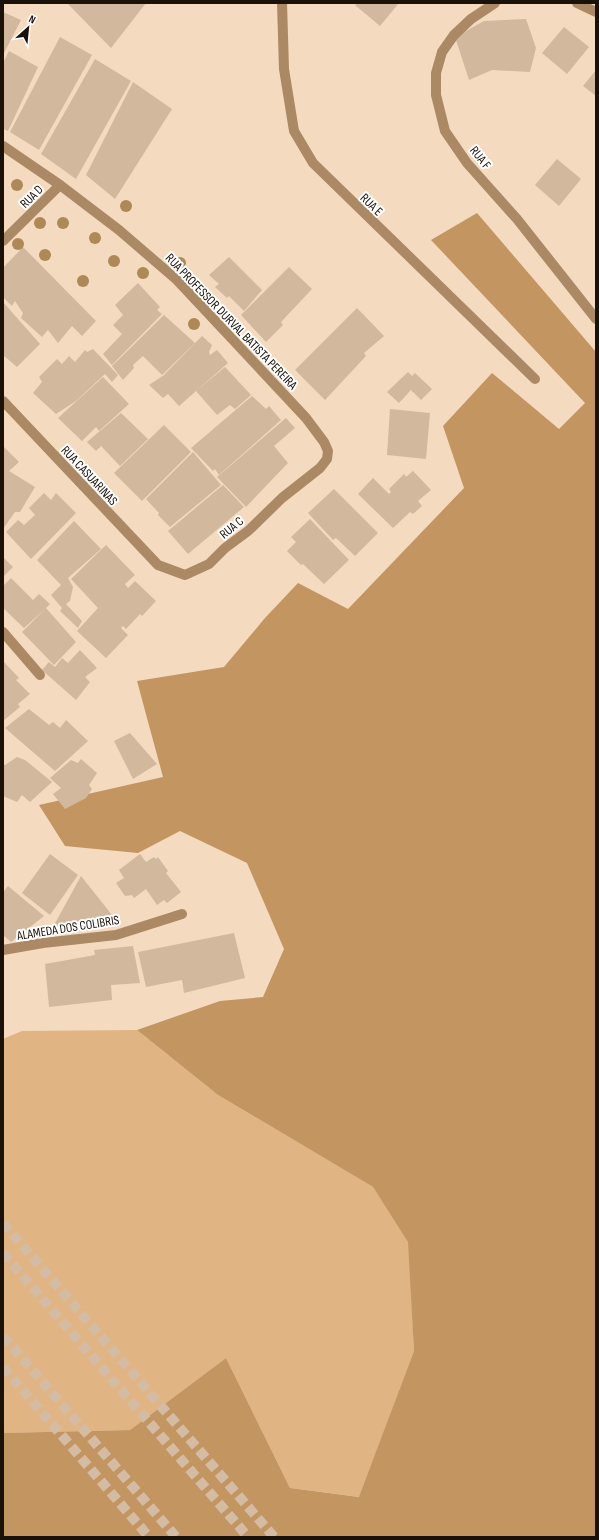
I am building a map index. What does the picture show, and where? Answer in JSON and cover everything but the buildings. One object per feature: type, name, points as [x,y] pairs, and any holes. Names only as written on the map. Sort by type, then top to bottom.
[{"type":"street","name":"RUA E","points":[[282,3],[284,69],[294,131],[313,163],[535,379]]},
{"type":"street","name":"RUA F","points":[[495,3],[471,19],[446,44],[442,52],[436,73],[436,95],[445,131],[467,163],[517,219],[596,319]]},
{"type":"street","points":[[577,3],[596,12]]},
{"type":"street","name":"RUA PROFESSOR DURVAL BATISTA PEREIRA","points":[[3,146],[60,185],[119,230],[177,280],[306,418],[324,442],[328,451],[327,459],[320,468],[311,474]]},
{"type":"street","name":"RUA D","points":[[3,241],[60,185]]},
{"type":"street","name":"RUA CASUARINAS","points":[[3,401],[158,565]]},
{"type":"street","name":"RUA C","points":[[158,565],[185,576],[209,564],[225,548],[248,531],[282,498],[311,474]]},
{"type":"street","points":[[3,632],[40,674]]},
{"type":"street","name":"ALAMEDA DOS COLIBRIS","points":[[3,950],[44,943],[116,935],[182,914]]},
{"type":"shaded area","points":[[477,213],[596,352],[596,1537],[3,1537],[3,1433],[130,1430],[226,1358],[290,1488],[359,1497],[414,1351],[408,1242],[373,1187],[218,1095],[137,1030],[220,1001],[263,997],[284,949],[247,863],[180,831],[138,853],[65,846],[39,805],[163,777],[137,681],[224,667],[265,618],[298,583],[348,609],[464,488],[443,426],[492,373],[559,429],[585,403],[431,240]]},
{"type":"shaded area","points":[[137,1030],[218,1095],[373,1187],[409,1242],[414,1351],[360,1497],[290,1488],[226,1358],[130,1430],[3,1433],[3,1039],[22,1031]]},
{"type":"tunnel","points":[[3,1223],[274,1537]]},
{"type":"tunnel","points":[[3,1253],[248,1537]]},
{"type":"tunnel","points":[[3,1336],[176,1537]]},
{"type":"tunnel","points":[[3,1367],[149,1537]]}]
